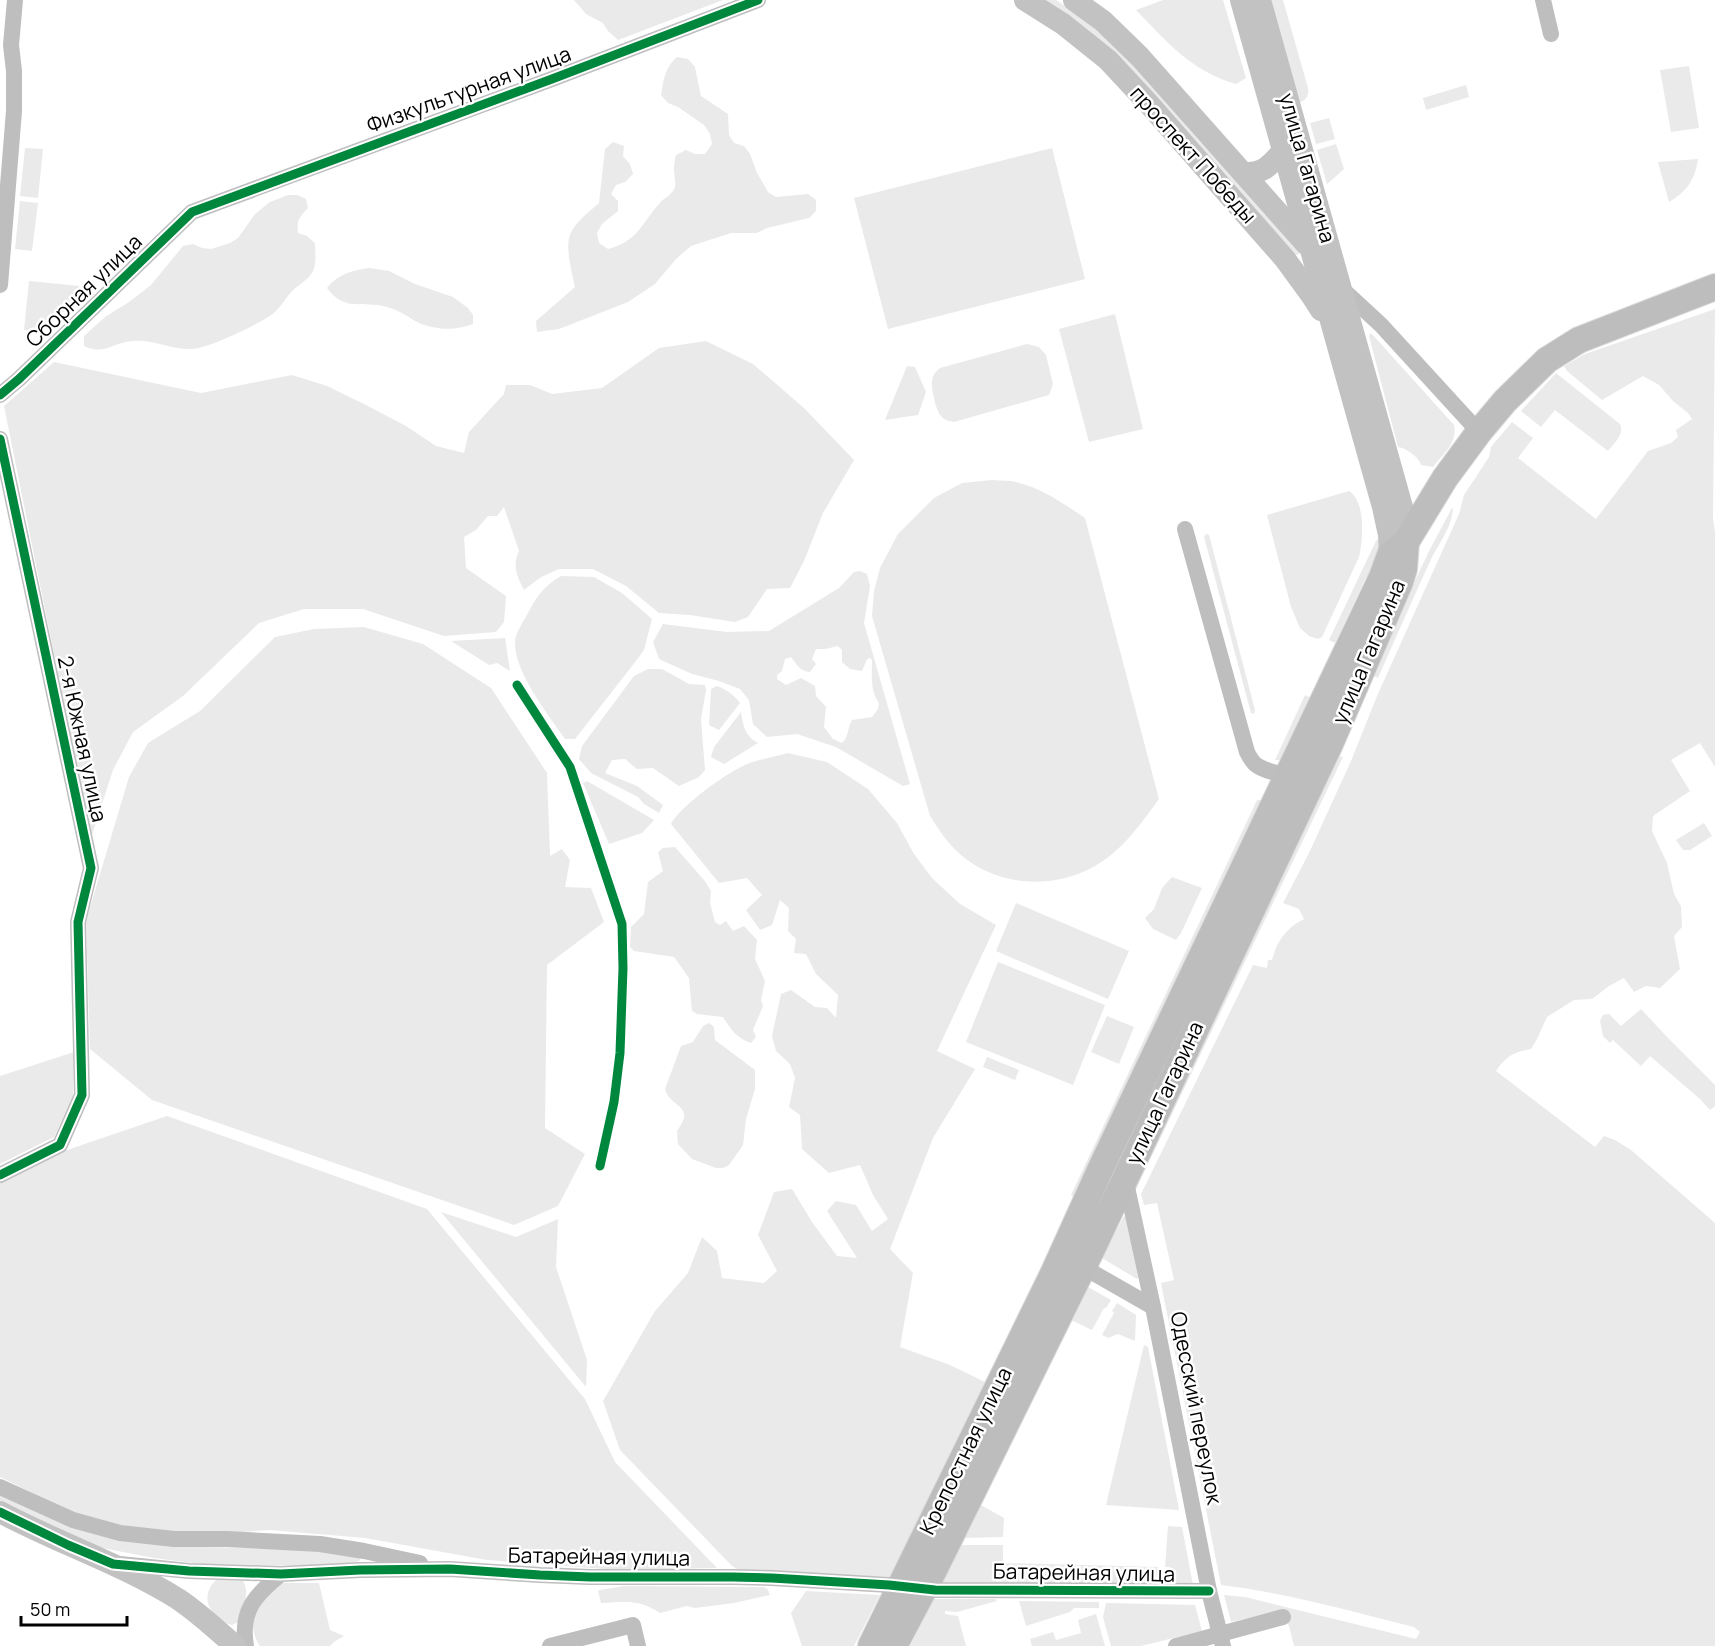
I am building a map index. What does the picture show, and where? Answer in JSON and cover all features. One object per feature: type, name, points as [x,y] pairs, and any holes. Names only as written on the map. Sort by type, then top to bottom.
[{"type":"main road","points":[[1398,548],[1479,432],[1505,400],[1547,360],[1579,340],[1715,287]]},
{"type":"main road","name":"улица Гагарина","points":[[1072,1261],[1101,1168],[1287,774],[1398,548]]},
{"type":"main road","name":"улица Гагарина","points":[[1072,1261],[1125,1178],[1311,785],[1401,582],[1404,569],[1398,548]]},
{"type":"main road","name":"Крепостная улица","points":[[871,1646],[912,1587],[1072,1261]]},
{"type":"main road","name":"Крепостная улица","points":[[894,1646],[912,1587]]},
{"type":"street","points":[[0,285],[13,133],[14,71],[11,45],[15,0]]},
{"type":"street","name":"Физкультурная улица","points":[[192,212],[563,75],[758,0]]},
{"type":"street","name":"проспект Победы","points":[[1025,0],[1064,24],[1108,60],[1148,103],[1286,261],[1312,296],[1335,335]]},
{"type":"street","name":"проспект Победы","points":[[1074,0],[1122,38],[1310,248],[1342,289]]},
{"type":"street","name":"улица Гагарина","points":[[1241,0],[1389,535],[1398,548]]},
{"type":"street","name":"улица Гагарина","points":[[1260,0],[1402,507],[1398,548]]},
{"type":"street","points":[[1543,0],[1551,34]]},
{"type":"street","points":[[1244,173],[1255,173],[1266,169],[1283,151]]},
{"type":"street","name":"Сборная улица","points":[[0,395],[192,212]]},
{"type":"street","points":[[1286,261],[1297,262],[1325,230]]},
{"type":"street","points":[[1342,289],[1382,325],[1479,432]]},
{"type":"street","name":"2-я Южная улица","points":[[0,439],[91,868],[78,922],[82,1095],[60,1145],[0,1175]]},
{"type":"street","points":[[1185,529],[1247,752],[1254,764],[1265,770],[1287,774],[1311,785]]},
{"type":"street","name":"Одесский переулок","points":[[1125,1178],[1221,1640]]},
{"type":"street","points":[[1072,1261],[1153,1307]]},
{"type":"street","name":"Батарейная улица","points":[[0,1487],[73,1520],[120,1533],[174,1539],[320,1544],[450,1569]]},
{"type":"street","name":"Батарейная улица","points":[[0,1512],[113,1564],[189,1571],[281,1574],[450,1569],[590,1577],[733,1577],[912,1587],[1209,1591]]},
{"type":"street","points":[[113,1564],[171,1595],[204,1618],[235,1646]]},
{"type":"street","points":[[171,1595],[189,1571]]},
{"type":"street","points":[[246,1646],[244,1621],[248,1611],[267,1586],[281,1574]]},
{"type":"street","points":[[1176,1646],[1221,1640],[1283,1617]]},
{"type":"street","points":[[550,1646],[633,1625],[638,1646]]},
{"type":"shaded area","points":[[574,0],[723,0],[618,40],[603,23],[586,14]]},
{"type":"shaded area","points":[[1038,0],[1056,0],[1107,36],[1298,248],[1300,253],[1295,256]]},
{"type":"shaded area","points":[[1163,0],[1223,0],[1246,78],[1236,84],[1193,63],[1158,33],[1136,10]]},
{"type":"shaded area","points":[[1271,0],[1283,0],[1308,88],[1304,101],[1299,103]]},
{"type":"shaded area","points":[[677,57],[688,59],[695,67],[701,96],[728,114],[729,135],[734,143],[744,146],[750,154],[757,173],[768,192],[776,197],[808,194],[816,200],[816,211],[809,218],[767,228],[757,233],[731,233],[691,246],[676,259],[655,284],[628,302],[559,329],[537,332],[536,321],[575,287],[568,247],[570,235],[583,217],[599,203],[605,149],[613,142],[624,146],[623,156],[630,164],[633,174],[625,182],[616,185],[611,194],[618,201],[618,211],[602,224],[597,233],[599,243],[608,249],[632,237],[661,202],[672,193],[675,185],[676,155],[686,150],[695,154],[705,154],[712,144],[710,134],[704,125],[678,107],[668,103],[661,95],[667,70]]},
{"type":"shaded area","points":[[1689,66],[1699,128],[1671,132],[1660,70]]},
{"type":"shaded area","points":[[1466,85],[1469,97],[1426,110],[1423,98]]},
{"type":"shaded area","points":[[1329,118],[1335,139],[1316,144],[1310,123]]},
{"type":"shaded area","points":[[1336,144],[1344,169],[1327,184],[1317,150]]},
{"type":"shaded area","points":[[25,148],[43,149],[38,198],[20,196]]},
{"type":"shaded area","points":[[1052,148],[1085,279],[888,329],[854,198]]},
{"type":"shaded area","points":[[1698,159],[1689,185],[1669,202],[1658,162]]},
{"type":"shaded area","points":[[288,195],[297,195],[306,199],[308,208],[299,219],[298,233],[307,236],[315,243],[315,264],[309,276],[270,316],[236,334],[199,348],[185,349],[140,341],[126,342],[98,350],[84,346],[84,336],[105,317],[151,285],[183,246],[193,244],[211,249],[230,243],[238,238],[255,214],[270,202]]},
{"type":"shaded area","points":[[20,201],[38,203],[32,251],[15,249]]},
{"type":"shaded area","points":[[370,268],[389,271],[415,284],[453,297],[468,308],[473,315],[473,324],[453,329],[432,327],[390,308],[341,301],[327,288],[336,279],[346,274]]},
{"type":"shaded area","points":[[29,281],[79,286],[77,300],[41,331],[24,330]]},
{"type":"shaded area","points":[[1715,309],[1713,519],[1715,532],[1715,767],[1700,743],[1671,760],[1690,791],[1653,816],[1652,831],[1667,863],[1674,894],[1681,906],[1682,927],[1674,936],[1680,969],[1660,988],[1646,986],[1634,992],[1624,978],[1592,999],[1574,1000],[1547,1017],[1531,1049],[1510,1056],[1496,1071],[1595,1147],[1604,1136],[1631,1150],[1715,1223],[1715,1646],[1294,1646],[1289,1626],[1280,1611],[1231,1622],[1224,1595],[1245,1597],[1416,1639],[1420,1632],[1414,1627],[1318,1603],[1221,1585],[1161,1283],[1174,1280],[1157,1203],[1144,1205],[1141,1194],[1253,965],[1267,968],[1268,960],[1272,960],[1283,936],[1304,919],[1299,909],[1283,903],[1309,853],[1351,761],[1377,696],[1459,514],[1464,495],[1489,457],[1491,447],[1512,422],[1533,438],[1518,458],[1596,519],[1648,451],[1671,443],[1678,437],[1676,430],[1692,419],[1659,385],[1643,376],[1602,400],[1564,366],[1585,354]]},
{"type":"shaded area","points":[[1115,314],[1143,429],[1089,442],[1059,329]]},
{"type":"shaded area","points":[[1371,333],[1454,425],[1452,443],[1433,467],[1421,465],[1412,453],[1398,447],[1369,336]]},
{"type":"shaded area","points":[[706,341],[753,364],[804,408],[854,460],[823,513],[804,561],[790,588],[767,589],[748,617],[735,622],[659,613],[626,586],[593,569],[559,569],[541,577],[524,590],[516,571],[519,551],[504,507],[497,516],[488,516],[476,530],[464,537],[466,568],[506,596],[504,622],[496,632],[444,636],[363,609],[304,609],[259,623],[183,696],[133,732],[113,770],[91,838],[4,406],[54,362],[201,393],[292,375],[327,386],[364,404],[406,426],[436,446],[464,453],[469,432],[504,394],[506,385],[530,385],[552,394],[602,388],[659,348]]},
{"type":"shaded area","points":[[1027,344],[1039,347],[1046,355],[1053,384],[1049,395],[954,422],[941,416],[936,405],[932,384],[934,375],[940,368]]},
{"type":"shaded area","points":[[907,366],[915,367],[926,392],[918,415],[885,420]]},
{"type":"shaded area","points":[[1556,373],[1620,424],[1620,435],[1608,451],[1555,410],[1541,427],[1521,411]]},
{"type":"shaded area","points":[[992,480],[1013,481],[1035,488],[1085,518],[1159,799],[1127,840],[1111,855],[1086,870],[1050,881],[1031,882],[1012,879],[977,866],[956,851],[930,816],[872,616],[874,591],[880,568],[898,534],[934,498],[962,483]]},
{"type":"shaded area","points":[[1349,491],[1358,503],[1361,512],[1362,541],[1359,557],[1322,637],[1318,639],[1309,636],[1300,628],[1291,607],[1267,515]]},
{"type":"shaded area","points":[[1452,508],[1452,515],[1443,539],[1433,555],[1378,678],[1371,675],[1429,551]]},
{"type":"shaded area","points":[[1206,534],[1209,535],[1255,710],[1254,714],[1251,713],[1204,537]]},
{"type":"shaded area","points":[[1380,537],[1384,550],[1375,568],[1365,579],[1335,643],[1329,640],[1376,541]]},
{"type":"shaded area","points":[[860,571],[867,574],[870,586],[864,623],[910,784],[903,786],[836,747],[797,734],[767,737],[753,724],[749,700],[740,689],[692,674],[659,659],[653,642],[663,624],[727,632],[769,631],[839,588],[854,572]],"holes":[[[838,646],[842,650],[842,662],[850,669],[862,671],[867,659],[872,660],[873,688],[879,703],[872,717],[852,720],[842,743],[833,739],[824,727],[826,707],[816,696],[815,686],[801,678],[786,685],[777,679],[785,659],[791,657],[801,669],[810,672],[816,664],[812,659],[816,649]]]},
{"type":"shaded area","points":[[561,576],[594,577],[622,593],[652,619],[644,650],[575,739],[565,739],[541,705],[526,679],[516,654],[516,635],[520,627],[538,596]]},
{"type":"shaded area","points":[[364,627],[423,644],[491,688],[547,773],[550,856],[562,849],[570,860],[565,887],[591,888],[604,922],[547,965],[545,1128],[585,1154],[558,1206],[514,1225],[152,1100],[90,1049],[86,921],[129,777],[148,743],[200,711],[275,637],[314,629]]},
{"type":"shaded area","points":[[505,638],[510,671],[497,663],[489,665],[451,641]]},
{"type":"shaded area","points":[[648,669],[662,669],[689,684],[705,685],[706,690],[701,719],[705,770],[699,777],[679,786],[653,768],[637,769],[625,759],[612,760],[605,773],[637,786],[663,805],[659,813],[644,804],[638,797],[591,773],[579,759],[582,746],[634,676]]},
{"type":"shaded area","points":[[717,686],[730,693],[740,703],[719,730],[709,725],[711,689]]},
{"type":"shaded area","points":[[1305,695],[1311,698],[1282,760],[1275,760]]},
{"type":"shaded area","points":[[741,712],[745,730],[758,743],[724,764],[711,757],[714,747]]},
{"type":"shaded area","points":[[788,753],[827,762],[868,789],[897,823],[914,854],[932,878],[960,904],[996,925],[937,1051],[975,1069],[933,1138],[890,1249],[913,1273],[900,1347],[950,1365],[985,1382],[890,1577],[739,1570],[732,1566],[620,1450],[603,1401],[655,1311],[688,1273],[702,1237],[717,1251],[722,1278],[764,1283],[777,1271],[758,1235],[774,1192],[792,1189],[837,1256],[857,1258],[827,1211],[836,1201],[856,1205],[872,1231],[888,1219],[873,1195],[860,1165],[829,1173],[802,1149],[800,1115],[789,1107],[795,1078],[790,1064],[776,1051],[772,1036],[781,994],[791,990],[815,1007],[827,1008],[836,1018],[838,995],[816,974],[806,954],[794,953],[796,939],[788,931],[789,908],[780,900],[772,925],[760,930],[746,910],[762,895],[747,878],[719,883],[671,824],[694,799],[729,774],[747,764]]},
{"type":"shaded area","points":[[1337,756],[1343,757],[1135,1191],[1134,1180]]},
{"type":"shaded area","points":[[587,781],[654,820],[642,833],[609,844],[583,783]]},
{"type":"shaded area","points":[[1257,800],[1267,800],[1078,1199],[1071,1195]]},
{"type":"shaded area","points":[[1704,823],[1712,836],[1690,850],[1683,850],[1676,840]]},
{"type":"shaded area","points":[[675,847],[711,891],[710,903],[715,922],[720,925],[726,921],[733,931],[744,926],[757,940],[755,959],[765,981],[761,1000],[763,1006],[753,1030],[756,1037],[751,1043],[738,1036],[723,1017],[697,1014],[692,1011],[689,978],[674,957],[634,951],[630,947],[631,927],[644,914],[648,882],[663,871],[658,852],[663,848]]},
{"type":"shaded area","points":[[1172,877],[1202,888],[1176,940],[1153,929],[1145,918],[1154,909],[1162,888]]},
{"type":"shaded area","points":[[1016,903],[1129,951],[1108,999],[996,951]]},
{"type":"shaded area","points":[[998,962],[1105,1005],[1073,1085],[966,1042]]},
{"type":"shaded area","points":[[1641,1009],[1715,1085],[1715,1106],[1710,1110],[1650,1056],[1641,1066],[1613,1040],[1610,1043],[1603,1036],[1600,1021],[1603,1015],[1609,1014],[1621,1026]]},
{"type":"shaded area","points":[[1107,1016],[1134,1027],[1119,1064],[1091,1052]]},
{"type":"shaded area","points":[[709,1023],[714,1027],[715,1040],[755,1070],[755,1089],[746,1119],[743,1145],[729,1165],[723,1168],[716,1168],[692,1159],[678,1144],[677,1131],[682,1123],[683,1111],[665,1089],[681,1046],[693,1042],[703,1026]]},
{"type":"shaded area","points":[[74,1052],[73,1097],[54,1137],[0,1164],[0,1076]]},
{"type":"shaded area","points":[[987,1057],[1019,1070],[1015,1080],[983,1067]]},
{"type":"shaded area","points":[[167,1116],[427,1209],[585,1399],[615,1462],[717,1568],[618,1570],[487,1560],[365,1538],[270,1530],[227,1533],[174,1532],[120,1525],[76,1514],[0,1477],[0,1182],[64,1151]]},
{"type":"shaded area","points":[[441,1212],[516,1237],[558,1219],[556,1267],[587,1360],[586,1387]]},
{"type":"shaded area","points":[[1124,1216],[1139,1277],[1137,1279],[1102,1258]]},
{"type":"shaded area","points":[[1088,1287],[1111,1300],[1092,1330],[1071,1320]]},
{"type":"shaded area","points":[[1117,1303],[1136,1315],[1135,1341],[1118,1334],[1108,1338],[1102,1335]]},
{"type":"shaded area","points":[[1144,1345],[1148,1347],[1179,1510],[1106,1505]]},
{"type":"shaded area","points":[[0,1495],[165,1546],[329,1550],[360,1557],[360,1560],[321,1566],[201,1564],[154,1558],[97,1547],[0,1505]]},
{"type":"shaded area","points":[[979,1504],[1004,1518],[1003,1537],[963,1538]]},
{"type":"shaded area","points":[[1168,1526],[1182,1527],[1193,1585],[1168,1585],[1169,1567],[1165,1567]]},
{"type":"shaded area","points":[[960,1545],[1003,1545],[1003,1563],[1158,1567],[1157,1585],[940,1584]]},
{"type":"shaded area","points":[[216,1580],[243,1581],[245,1586],[246,1596],[238,1622],[232,1625],[216,1616],[209,1606],[208,1594]]},
{"type":"shaded area","points":[[281,1583],[319,1583],[330,1630],[344,1636],[330,1646],[260,1646],[254,1633],[254,1612],[260,1600]]},
{"type":"shaded area","points":[[624,1586],[763,1587],[770,1595],[734,1603],[695,1608],[687,1606],[660,1613],[638,1603],[601,1603],[598,1591]]},
{"type":"shaded area","points":[[806,1591],[880,1595],[854,1646],[802,1646],[791,1613]]},
{"type":"shaded area","points":[[934,1599],[995,1599],[997,1601],[957,1612],[945,1611],[945,1614],[958,1616],[966,1646],[910,1646]]},
{"type":"shaded area","points":[[1019,1601],[1099,1602],[1099,1608],[1074,1608],[1070,1612],[1026,1626]]},
{"type":"shaded area","points":[[1106,1603],[1195,1605],[1202,1631],[1141,1646],[1111,1646],[1103,1617]]},
{"type":"shaded area","points":[[1096,1614],[1105,1646],[1032,1646],[1030,1639],[1053,1632],[1056,1640],[1081,1633],[1078,1620]]},
{"type":"cycle path","points":[[0,395],[192,212],[758,0]]},
{"type":"cycle path","points":[[0,439],[91,868],[78,922],[82,1095],[60,1145],[0,1175]]},
{"type":"cycle path","points":[[517,685],[570,767],[622,924],[620,1053],[614,1102],[600,1166]]},
{"type":"cycle path","points":[[0,1512],[113,1564],[189,1571],[281,1574],[450,1569],[590,1577],[772,1578],[935,1590],[1209,1591]]}]
